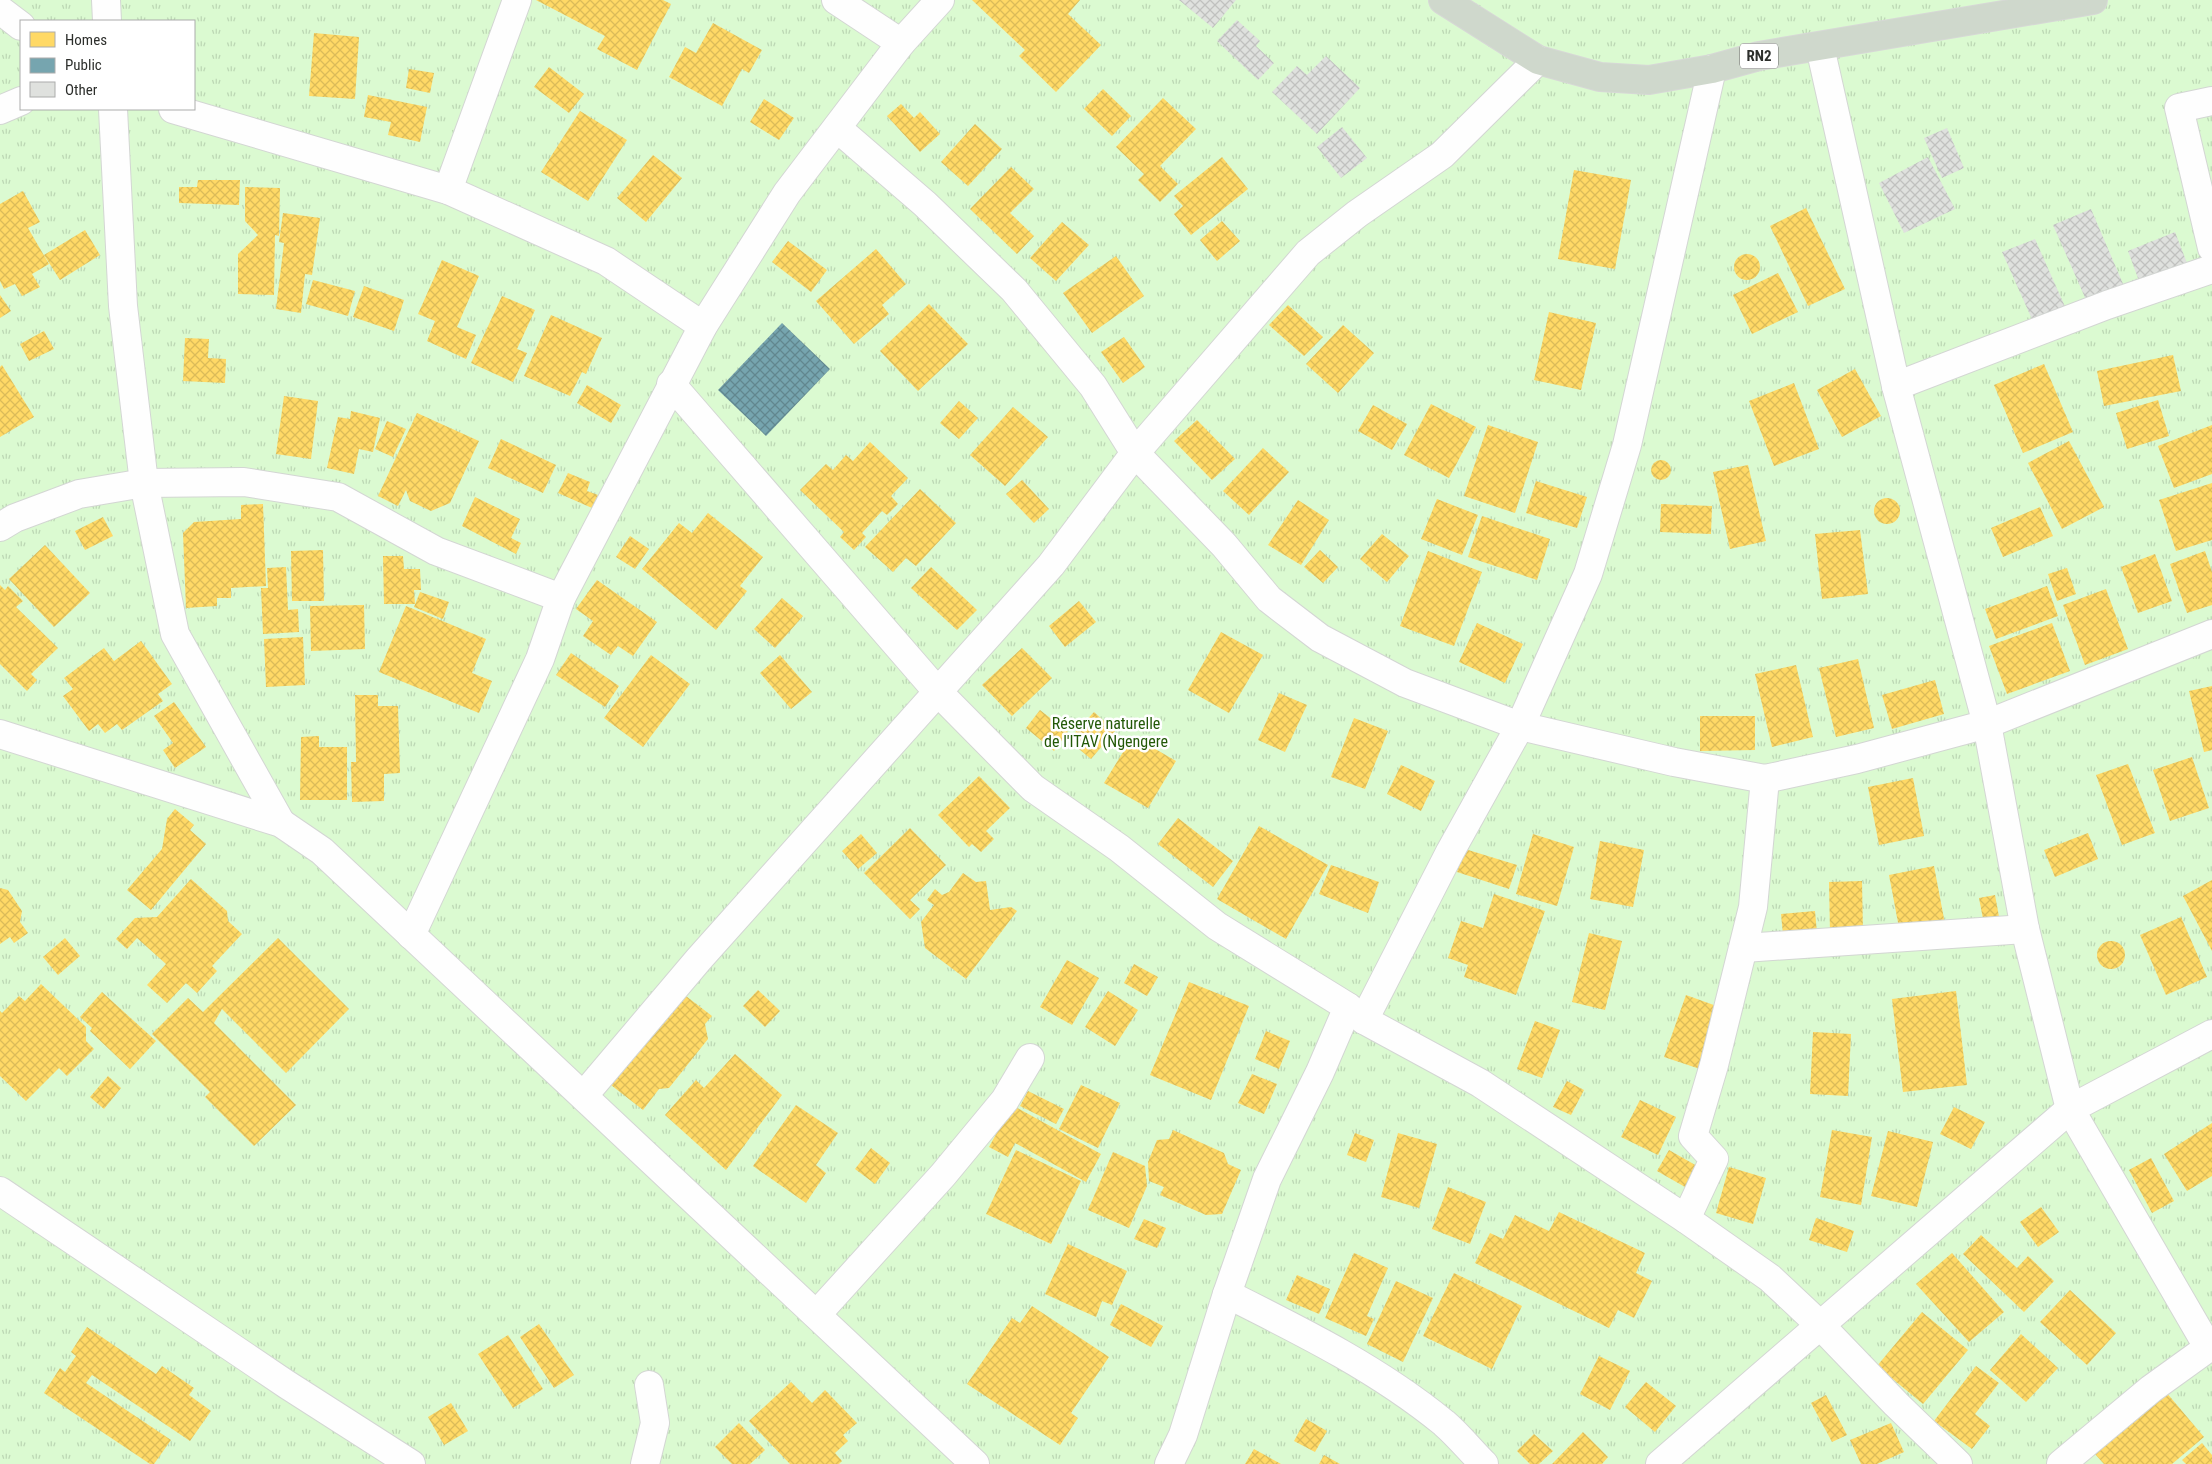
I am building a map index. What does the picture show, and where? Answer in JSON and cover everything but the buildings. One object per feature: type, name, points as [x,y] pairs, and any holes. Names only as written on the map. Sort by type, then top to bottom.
[{"type":"highway","name":"RN2","points":[[1443,0],[1538,60],[1600,77],[1649,80],[1712,69],[1759,56],[2093,0]]},
{"type":"street","points":[[106,0],[107,20]]},
{"type":"street","points":[[448,190],[517,0]]},
{"type":"street","points":[[836,0],[901,44]]},
{"type":"street","points":[[411,935],[540,659],[561,598],[671,384],[703,326],[787,193],[901,44],[940,0]]},
{"type":"street","points":[[0,10],[20,25]]},
{"type":"street","points":[[1820,47],[1896,386],[1987,724],[2025,929],[2070,1108],[2210,1346],[2151,1389],[2062,1464]]},
{"type":"street","points":[[584,1096],[699,959],[1051,565],[1135,453],[1308,254],[1357,214],[1442,155],[1538,60]]},
{"type":"street","points":[[1170,1464],[1183,1435],[1227,1294],[1267,1179],[1320,1072],[1450,852],[1520,726],[1588,574],[1627,445],[1712,69]]},
{"type":"street","points":[[0,110],[20,101]]},
{"type":"street","points":[[2212,101],[2178,108],[2212,248]]},
{"type":"street","points":[[113,110],[122,291],[144,483],[174,634],[280,823]]},
{"type":"street","points":[[177,110],[448,190],[606,261],[703,326]]},
{"type":"street","points":[[836,128],[925,204],[1014,290],[1093,386],[1135,453],[1224,545],[1269,599],[1320,638],[1405,683],[1520,726],[1674,762],[1765,779],[1857,759],[1987,724],[2212,634]]},
{"type":"street","points":[[1896,386],[2107,305],[2212,269]]},
{"type":"street","points":[[671,384],[937,691],[1033,788],[1119,848],[1216,926],[1356,1014],[1480,1082],[1686,1219],[1770,1278],[1819,1324],[1896,1404],[1958,1464]]},
{"type":"street","points":[[0,527],[15,518],[79,494],[144,483],[244,482],[338,497],[436,551],[561,598]]},
{"type":"street","points":[[0,734],[280,823],[322,851],[975,1464]]},
{"type":"street","points":[[1686,1219],[1714,1159],[1693,1136],[1744,948],[1753,907],[1765,779]]},
{"type":"street","points":[[1744,948],[2025,929]]},
{"type":"street","points":[[1660,1464],[2070,1108],[2212,1034]]},
{"type":"street","points":[[817,1314],[943,1176],[1005,1100],[1030,1058]]},
{"type":"street","points":[[0,1191],[286,1384],[411,1464]]},
{"type":"street","points":[[1227,1294],[1312,1337],[1379,1375],[1445,1424],[1484,1464]]},
{"type":"street","points":[[645,1464],[655,1423],[649,1385]]},
{"type":"green space","name":"Réserve naturelle de l'ITAV (Ngengere","points":[[0,0],[2212,0],[2212,1464],[0,1464]]}]
